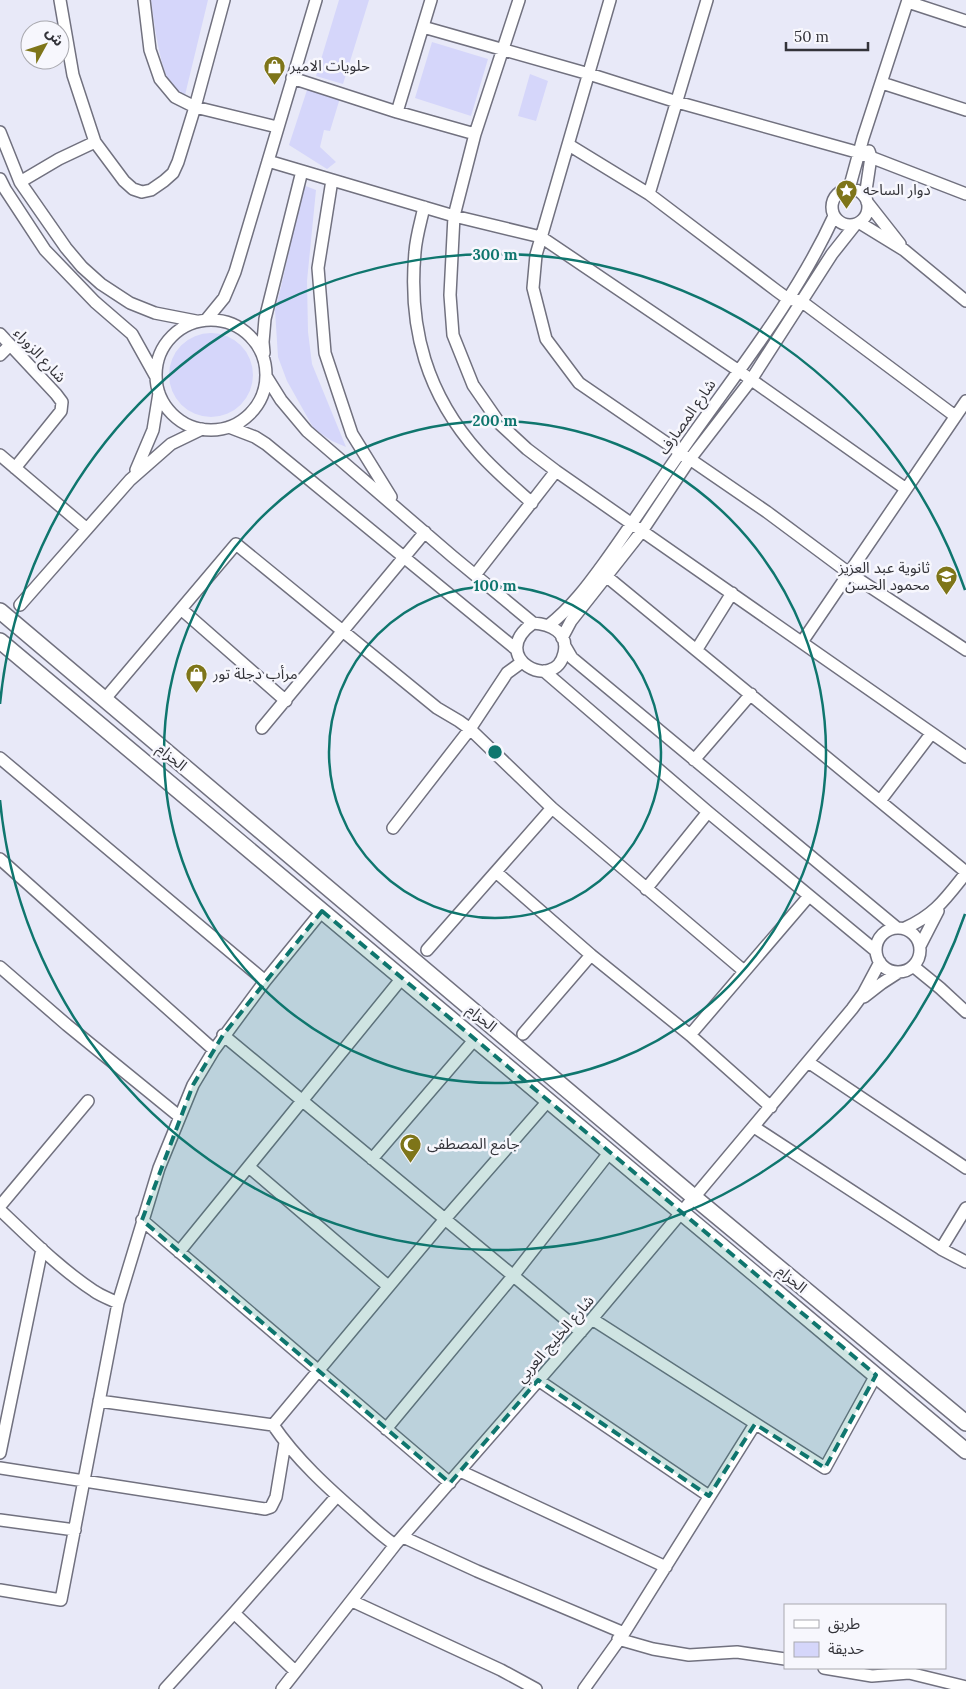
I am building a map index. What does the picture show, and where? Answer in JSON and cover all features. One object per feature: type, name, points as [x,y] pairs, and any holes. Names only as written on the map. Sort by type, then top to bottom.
[{"type":"main road","name":"الحزام","points":[[0,611],[695,1198],[966,1423]]},
{"type":"main road","points":[[0,641],[475,1039],[608,1153],[966,1451]]},
{"type":"street","points":[[60,0],[73,75],[95,142],[124,181],[133,189],[142,192],[151,190],[172,173],[178,162],[224,0]]},
{"type":"street","points":[[144,0],[150,50],[160,79],[175,97],[195,107],[277,127]]},
{"type":"street","points":[[156,378],[158,361],[164,345],[182,328],[202,321],[224,298],[235,272],[316,0]]},
{"type":"street","points":[[396,112],[431,0]]},
{"type":"street","points":[[519,0],[475,134],[454,216],[450,295],[453,335],[473,385],[500,424],[556,472],[966,757]]},
{"type":"street","points":[[610,0],[536,255],[533,288],[546,338],[580,383],[767,512],[849,573],[966,650]]},
{"type":"street","points":[[649,194],[707,0]]},
{"type":"street","points":[[533,624],[522,633],[517,644],[517,650],[522,662],[531,670],[544,671],[551,669],[561,660],[563,642],[571,622],[606,576],[686,455],[751,380],[832,254],[867,214],[866,155],[863,138],[908,1],[966,21]]},
{"type":"street","points":[[423,27],[589,74],[677,102],[866,155],[966,194]]},
{"type":"street","points":[[292,78],[396,112],[475,134]]},
{"type":"street","points":[[882,83],[966,110]]},
{"type":"street","points":[[0,132],[20,182],[66,248],[82,267],[101,284],[118,297],[142,309],[169,317],[202,321],[223,321],[239,327],[252,338],[264,360]]},
{"type":"street","points":[[20,182],[59,159],[95,142]]},
{"type":"street","points":[[569,145],[649,194],[788,299],[801,301],[956,416]]},
{"type":"street","points":[[849,189],[866,155]]},
{"type":"street","points":[[268,160],[302,172],[454,216],[541,237],[739,371],[906,489]]},
{"type":"street","points":[[2,187],[45,250],[95,302],[132,334],[156,378],[159,392],[168,410],[190,426],[216,430],[229,427],[244,419],[256,407],[264,392],[266,376],[262,342],[265,319],[302,172]]},
{"type":"street","points":[[332,180],[318,268],[324,353],[352,434],[397,507]]},
{"type":"street","points":[[904,250],[866,199],[855,190],[849,189],[834,198],[832,210],[834,216],[843,224],[857,224],[904,250],[966,301]]},
{"type":"street","points":[[424,207],[415,250],[414,301],[421,348],[428,372],[447,413],[461,432],[479,454],[532,504]]},
{"type":"street","name":"شارع المصارف","points":[[686,455],[739,371],[788,299],[822,241],[834,216]]},
{"type":"street","name":"شارع الزوراء","points":[[0,334],[62,402],[61,411],[15,468]]},
{"type":"street","points":[[0,355],[10,345]]},
{"type":"street","points":[[266,376],[281,400],[307,431],[424,532],[533,624],[549,625],[557,630],[572,658],[901,928],[912,932],[920,946],[920,953],[913,966],[966,1012]]},
{"type":"street","points":[[130,480],[140,463],[151,437],[159,392]]},
{"type":"street","points":[[802,642],[966,401]]},
{"type":"street","points":[[229,427],[255,437],[266,444],[517,650]]},
{"type":"street","points":[[20,605],[130,480],[171,444],[202,429]]},
{"type":"street","points":[[0,455],[86,529]]},
{"type":"street","points":[[475,575],[556,472]]},
{"type":"street","points":[[549,625],[560,616],[637,528]]},
{"type":"street","points":[[262,728],[424,532]]},
{"type":"street","points":[[104,700],[236,544],[436,708],[470,729],[552,808],[744,971]]},
{"type":"street","points":[[606,576],[966,872],[934,912],[920,922],[889,930],[882,935],[876,951]]},
{"type":"street","points":[[697,649],[732,593]]},
{"type":"street","points":[[181,609],[286,701]]},
{"type":"street","points":[[393,828],[470,729],[507,673],[522,662]]},
{"type":"street","points":[[544,671],[708,812],[876,951],[880,962],[891,971],[899,972]]},
{"type":"street","points":[[694,760],[751,694]]},
{"type":"street","points":[[880,801],[931,734]]},
{"type":"street","points":[[0,758],[265,981]]},
{"type":"street","points":[[427,950],[552,808]]},
{"type":"street","points":[[646,889],[708,812]]},
{"type":"street","points":[[0,858],[214,1050]]},
{"type":"street","points":[[496,872],[591,955],[690,1035],[771,1107]]},
{"type":"street","points":[[690,1035],[809,896]]},
{"type":"street","points":[[920,946],[945,899]]},
{"type":"street","points":[[0,1590],[61,1600],[118,1303],[159,1168],[193,1085],[223,1035],[322,911]]},
{"type":"street","points":[[523,1034],[591,955]]},
{"type":"street","name":"شارع الخليج العربي","points":[[282,1689],[399,1541],[581,1332],[852,1009],[880,962]]},
{"type":"street","name":"شارع الخليج العربي","points":[[852,1009],[874,989],[899,972],[913,966]]},
{"type":"street","points":[[0,967],[67,1025],[180,1117]]},
{"type":"street","points":[[179,1252],[402,978]]},
{"type":"street","points":[[223,1035],[581,1332]]},
{"type":"street","points":[[372,1159],[475,1039]]},
{"type":"street","points":[[808,1062],[966,1168]]},
{"type":"street","points":[[0,1206],[88,1101]]},
{"type":"street","points":[[273,1425],[388,1286],[548,1101]]},
{"type":"street","points":[[754,1128],[941,1249],[966,1262]]},
{"type":"street","points":[[386,1429],[514,1276],[608,1153]]},
{"type":"street","points":[[249,1168],[388,1286]]},
{"type":"street","points":[[941,1249],[966,1208]]},
{"type":"street","points":[[0,1210],[42,1249],[96,1292],[118,1303]]},
{"type":"street","points":[[142,1220],[450,1483]]},
{"type":"street","points":[[0,1453],[42,1249]]},
{"type":"street","points":[[592,1319],[826,1468],[876,1375]]},
{"type":"street","points":[[538,1380],[709,1496]]},
{"type":"street","points":[[99,1401],[273,1425],[285,1444],[337,1496],[381,1536],[477,1571],[653,1649],[680,1654],[737,1652],[784,1659]]},
{"type":"street","points":[[584,1689],[666,1567],[755,1424]]},
{"type":"street","points":[[0,1468],[265,1509],[271,1507],[276,1497],[285,1444]]},
{"type":"street","points":[[460,1471],[666,1567]]},
{"type":"street","points":[[165,1689],[337,1496]]},
{"type":"street","points":[[0,1520],[75,1530]]},
{"type":"street","points":[[352,1601],[501,1670],[536,1689]]},
{"type":"street","points":[[234,1613],[295,1671]]},
{"type":"street","points":[[830,1669],[872,1676],[909,1673],[966,1687]]},
{"type":"highlighted area","points":[[322,911],[876,1375],[825,1468],[755,1424],[709,1496],[538,1380],[450,1483],[142,1220],[193,1085],[223,1035]]},
{"type":"green space","points":[[151,0],[208,0],[185,95],[174,89],[165,72],[158,47]]},
{"type":"green space","points":[[339,0],[369,0],[343,84],[316,76]]},
{"type":"green space","points":[[432,42],[488,59],[471,116],[415,98]]},
{"type":"green space","points":[[530,74],[548,81],[536,121],[518,116]]},
{"type":"green space","points":[[308,87],[340,98],[330,131],[324,130],[320,147],[336,162],[327,169],[289,145]]},
{"type":"green space","points":[[303,185],[316,190],[307,281],[308,332],[312,364],[346,447],[332,441],[314,429],[287,381],[278,357],[275,310]]},
{"type":"green space","points":[[211,333],[227,336],[241,345],[250,359],[253,375],[250,391],[241,405],[227,414],[211,417],[195,414],[181,405],[172,391],[169,375],[172,359],[181,345],[195,336]]},
{"type":"place","name":"حلويات الامير","points":[[274,85]]},
{"type":"place","name":"دوار الساحه","points":[[847,209]]},
{"type":"place","name":"ثانوية عبد العزيز محمود الحسن","points":[[946,596]]},
{"type":"place","name":"مرأب دجلة تور","points":[[197,693]]},
{"type":"place","name":"جامع المصطفى","points":[[411,1163]]}]
